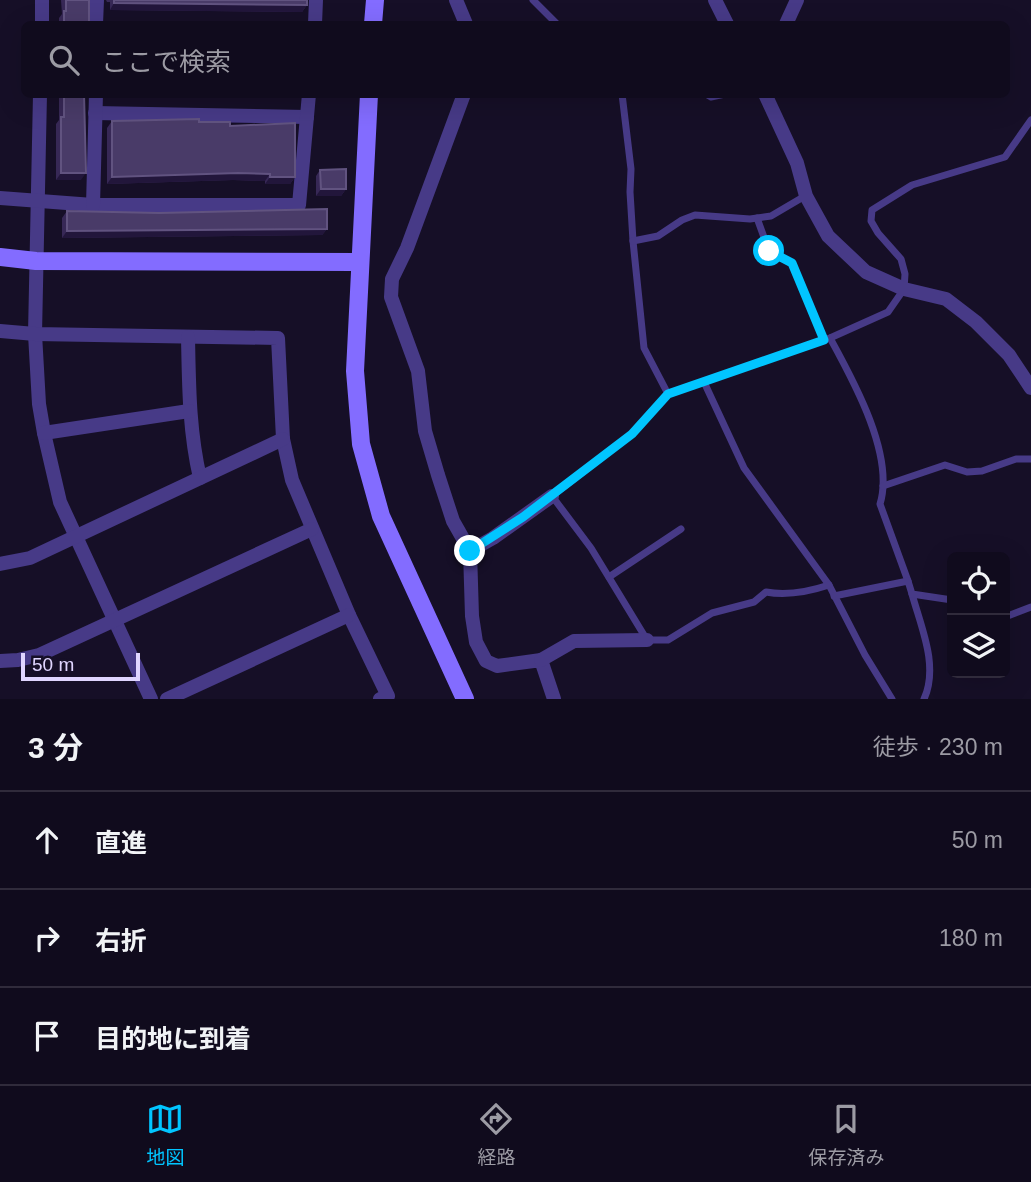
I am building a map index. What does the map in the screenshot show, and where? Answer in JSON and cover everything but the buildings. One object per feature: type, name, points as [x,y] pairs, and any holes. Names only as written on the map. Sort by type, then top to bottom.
[{"type":"street","points":[[42,0],[42,21]]},
{"type":"street","points":[[96,21],[97,0]]},
{"type":"street","points":[[314,21],[316,0]]},
{"type":"street","points":[[373,21],[375,0]]},
{"type":"street","points":[[456,0],[465,21]]},
{"type":"street","points":[[715,0],[726,21]]},
{"type":"street","points":[[787,21],[797,0]]},
{"type":"street","points":[[40,98],[35,334],[39,404],[44,433],[60,502],[151,699]]},
{"type":"street","points":[[93,205],[96,98]]},
{"type":"street","points":[[0,198],[93,205],[299,205],[309,98]]},
{"type":"street","points":[[369,98],[355,371],[361,444],[381,516],[464,699]]},
{"type":"street","points":[[463,98],[407,248],[392,279],[391,297],[418,371],[425,431],[438,475],[453,521],[470,551],[472,616],[476,642],[486,661],[497,666],[541,660],[574,641],[647,640]]},
{"type":"street","points":[[767,98],[797,163],[806,196],[828,236],[866,272],[904,289],[946,299],[976,322],[1009,355],[1031,388]]},
{"type":"street","points":[[95,113],[307,117]]},
{"type":"street","points":[[0,257],[36,261],[359,262]]},
{"type":"street","points":[[0,331],[35,334],[278,338],[283,439],[292,480],[349,615],[388,695],[380,699]]},
{"type":"street","points":[[188,337],[189,411],[200,478]]},
{"type":"street","points":[[44,433],[189,411]]},
{"type":"street","points":[[0,564],[30,558],[283,439]]},
{"type":"street","points":[[470,551],[552,496]]},
{"type":"street","points":[[0,661],[39,655],[312,529]]},
{"type":"street","points":[[167,699],[349,615]]},
{"type":"street","points":[[541,660],[550,698]]},
{"type":"lane","points":[[533,0],[554,21]]},
{"type":"lane","points":[[622,98],[631,169],[633,241],[644,348],[668,394]]},
{"type":"lane","points":[[829,585],[807,592],[779,595],[765,593],[754,602],[712,613],[668,640],[647,640],[591,548],[552,496],[632,434],[668,394],[827,339],[888,312],[904,289],[905,274],[901,259],[871,221],[872,210],[912,185],[1005,157],[1031,120]]},
{"type":"lane","points":[[633,241],[657,236],[695,215],[757,218],[771,216],[806,196]]},
{"type":"lane","points":[[757,218],[769,251],[792,263],[827,339],[853,381],[871,422],[883,468],[880,504],[908,581],[928,652],[930,671],[924,699]]},
{"type":"lane","points":[[704,382],[744,468],[829,585],[865,655],[892,699]]},
{"type":"lane","points":[[883,486],[945,465],[967,472],[982,471],[1016,459],[1031,459]]},
{"type":"lane","points":[[609,578],[681,529]]},
{"type":"lane","points":[[834,596],[908,581]]},
{"type":"lane","points":[[912,594],[947,599]]},
{"type":"lane","points":[[1010,615],[1031,607]]},
{"type":"route","points":[[470,551],[523,517],[632,434],[668,394],[824,340],[792,263],[769,251]]}]
